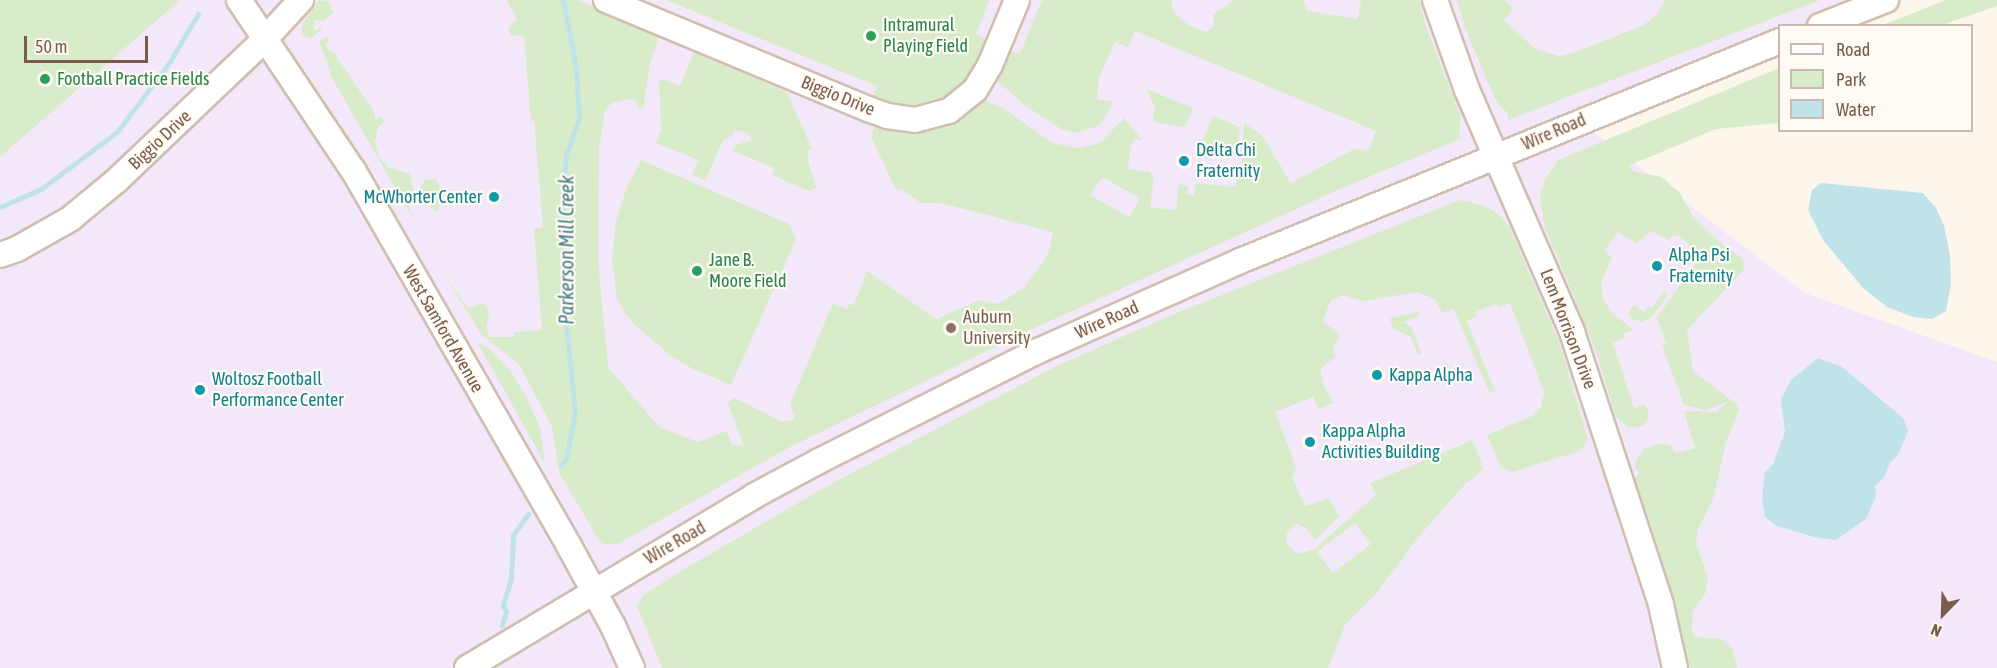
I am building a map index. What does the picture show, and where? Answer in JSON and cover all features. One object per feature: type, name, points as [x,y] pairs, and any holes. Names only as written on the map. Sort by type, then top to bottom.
[{"type":"street","name":"West Samford Avenue","points":[[239,0],[353,170],[594,592],[632,668]]},
{"type":"street","name":"Biggio Drive","points":[[0,255],[18,249],[70,219],[116,181],[266,38],[302,0]]},
{"type":"street","name":"Biggio Drive","points":[[606,0],[868,109],[887,116],[915,120],[949,111],[975,90],[990,64],[1017,0]]},
{"type":"street","name":"Lem Morrison Drive","points":[[1435,0],[1453,53],[1572,332],[1661,606],[1676,668]]},
{"type":"street","points":[[1825,24],[1886,0]]},
{"type":"street","name":"Wire Road","points":[[467,668],[819,461],[1038,351],[1240,261],[1778,41]]},
{"type":"shaded area","name":"Auburn University","points":[[0,0],[1886,0],[1823,24],[1778,24],[1778,41],[1579,121],[1805,293],[1997,362],[1997,668],[0,668]]},
{"type":"green space","name":"Football Practice Fields","points":[[0,0],[178,0],[179,1],[0,157]]},
{"type":"green space","points":[[319,0],[329,2],[333,13],[324,21],[314,20],[314,29],[318,30],[320,26],[322,30],[311,38],[306,37],[302,33],[302,24]]},
{"type":"green space","points":[[507,0],[577,0],[652,31],[658,39],[650,64],[643,109],[637,107],[636,100],[627,99],[611,103],[605,111],[599,150],[598,259],[608,367],[659,427],[698,442],[727,431],[732,445],[743,445],[728,402],[735,398],[782,422],[795,419],[790,404],[833,303],[847,309],[849,304],[854,305],[867,271],[936,319],[980,300],[998,304],[1024,288],[1048,254],[1053,232],[940,203],[921,203],[901,189],[896,190],[871,137],[874,128],[882,126],[920,130],[936,127],[958,118],[981,99],[1003,108],[1052,143],[1078,148],[1100,143],[1124,118],[1143,141],[1135,139],[1131,145],[1128,169],[1151,172],[1151,176],[1154,177],[1150,207],[1176,210],[1179,184],[1188,186],[1187,195],[1194,195],[1196,183],[1236,187],[1237,174],[1241,173],[1244,123],[1262,135],[1291,183],[1354,149],[1369,150],[1376,131],[1135,31],[1128,47],[1115,42],[1099,77],[1097,100],[1113,101],[1104,120],[1095,127],[1077,133],[1061,129],[1026,106],[994,78],[1008,49],[1020,54],[1042,0],[1172,0],[1173,11],[1187,24],[1206,32],[1214,26],[1213,15],[1233,0],[1303,0],[1307,11],[1358,19],[1361,0],[1419,0],[1426,27],[1461,117],[1459,135],[1462,138],[1340,189],[1026,332],[788,448],[618,544],[604,544],[600,542],[559,473],[552,427],[519,364],[481,334],[442,271],[466,306],[469,308],[481,304],[486,305],[489,315],[486,327],[489,337],[514,337],[514,332],[542,330],[534,228],[543,227],[524,36],[511,35],[509,31],[509,27],[517,19]],"holes":[[[1102,177],[1140,198],[1129,217],[1090,195]]]},
{"type":"green space","name":"Intramural Playing Field","points":[[666,0],[990,0],[976,34],[990,41],[970,79],[947,101],[912,111],[872,100],[877,86]]},
{"type":"green space","points":[[1457,0],[1505,0],[1513,9],[1504,20],[1535,49],[1559,56],[1573,53],[1642,26],[1657,15],[1665,0],[1820,0],[1508,120],[1507,112],[1500,107],[1494,97],[1465,28]]},
{"type":"green space","points":[[1946,0],[1997,0],[1997,6],[1945,24],[1886,24]]},
{"type":"green space","points":[[326,36],[330,40],[326,43],[328,51],[334,53],[374,112],[375,119],[382,116],[384,121],[378,128],[375,141],[379,157],[389,168],[410,174],[415,197],[408,202],[412,217],[332,78],[319,41]]},
{"type":"green space","points":[[694,52],[787,92],[812,149],[808,151],[808,160],[816,188],[809,191],[772,175],[775,168],[733,151],[735,145],[752,140],[748,133],[734,130],[732,136],[723,140],[705,181],[692,175],[698,160],[656,143],[661,131],[659,82],[662,79],[680,86]]},
{"type":"green space","points":[[1778,68],[1778,123],[1716,129],[1628,166],[1633,171],[1661,177],[1679,192],[1693,216],[1718,241],[1743,259],[1744,270],[1687,330],[1693,371],[1736,404],[1739,410],[1726,442],[1713,499],[1698,529],[1696,543],[1708,578],[1705,594],[1693,611],[1692,627],[1694,637],[1722,639],[1733,649],[1737,668],[1690,668],[1635,479],[1640,472],[1636,469],[1635,463],[1645,448],[1661,443],[1671,446],[1675,453],[1695,448],[1684,411],[1716,412],[1728,402],[1705,410],[1684,405],[1662,345],[1666,344],[1657,317],[1699,259],[1698,251],[1678,236],[1672,236],[1669,240],[1652,231],[1636,243],[1618,232],[1604,251],[1612,257],[1601,282],[1603,299],[1612,313],[1634,330],[1624,333],[1624,338],[1613,343],[1634,408],[1645,405],[1648,411],[1648,420],[1642,426],[1628,428],[1615,415],[1596,351],[1544,225],[1540,196],[1545,179],[1558,160]]},
{"type":"green space","points":[[1146,89],[1193,108],[1185,127],[1153,122],[1155,107]]},
{"type":"green space","points":[[1213,116],[1240,127],[1237,152],[1208,148],[1203,139]]},
{"type":"green space","name":"Jane B. Moore Field","points":[[641,160],[789,224],[796,239],[731,385],[693,369],[671,356],[636,326],[623,311],[617,298],[612,260],[616,221],[627,187]]},
{"type":"green space","points":[[435,178],[440,186],[439,212],[429,206],[429,200],[423,200],[419,190],[425,179]]},
{"type":"green space","points":[[1460,200],[1486,206],[1502,217],[1510,228],[1560,344],[1588,440],[1580,451],[1513,472],[1501,467],[1487,435],[1532,416],[1541,407],[1544,392],[1510,303],[1500,307],[1496,304],[1477,311],[1476,317],[1467,321],[1495,391],[1489,392],[1454,309],[1442,313],[1435,299],[1417,292],[1363,301],[1343,295],[1331,300],[1323,321],[1340,335],[1333,348],[1335,357],[1320,369],[1324,386],[1333,403],[1319,409],[1313,397],[1275,412],[1293,458],[1296,470],[1292,477],[1305,506],[1329,498],[1339,516],[1315,541],[1307,529],[1296,523],[1287,532],[1286,543],[1297,554],[1313,550],[1376,495],[1370,483],[1473,440],[1483,468],[1478,475],[1466,483],[1421,534],[1375,595],[1345,625],[1328,668],[662,668],[637,606],[643,595],[829,485],[1057,366],[1162,319]],"holes":[[[1355,523],[1371,544],[1333,573],[1317,552]]]},
{"type":"green space","points":[[1664,291],[1668,295],[1652,317],[1642,322],[1630,318],[1628,313],[1634,305],[1644,312],[1648,306],[1652,308]]},
{"type":"green space","points":[[1419,312],[1419,316],[1404,322],[1412,328],[1421,353],[1418,355],[1410,336],[1393,329],[1390,318]]},
{"type":"green space","points":[[478,343],[491,350],[512,373],[527,398],[540,428],[545,464]]},
{"type":"water","points":[[1821,183],[1923,193],[1936,208],[1944,226],[1950,255],[1951,284],[1946,311],[1932,319],[1913,317],[1887,307],[1863,288],[1823,240],[1808,210],[1812,190]]},
{"type":"water","points":[[1818,358],[1842,367],[1903,418],[1908,431],[1898,455],[1890,462],[1885,476],[1875,486],[1876,496],[1866,519],[1836,540],[1814,537],[1777,526],[1765,517],[1762,498],[1765,472],[1773,464],[1785,432],[1781,399],[1791,380]]},
{"type":"waterway","name":"Parkerson Mill Creek","points":[[561,465],[566,459],[575,412],[566,323],[569,260],[562,202],[566,156],[579,118],[576,67],[563,0]]},
{"type":"waterway","name":"Parkerson Mill Creek","points":[[0,207],[41,189],[117,132],[169,63],[198,14]]},
{"type":"waterway","name":"Parkerson Mill Creek","points":[[502,625],[506,612],[503,605],[511,578],[513,535],[528,514]]},
{"type":"place","name":"Intramural Playing Field","points":[[871,36]]},
{"type":"place","name":"Football Practice Fields","points":[[45,79]]},
{"type":"place","name":"Delta Chi Fraternity","points":[[1184,161]]},
{"type":"place","name":"McWhorter Center","points":[[494,197]]},
{"type":"place","name":"Alpha Psi Fraternity","points":[[1657,266]]},
{"type":"place","name":"Jane B. Moore Field","points":[[697,271]]},
{"type":"place","name":"Auburn University","points":[[951,328]]},
{"type":"place","name":"Kappa Alpha","points":[[1377,375]]},
{"type":"place","name":"Woltosz Football Performance Center","points":[[200,390]]},
{"type":"place","name":"Kappa Alpha Activities Building","points":[[1310,442]]}]
